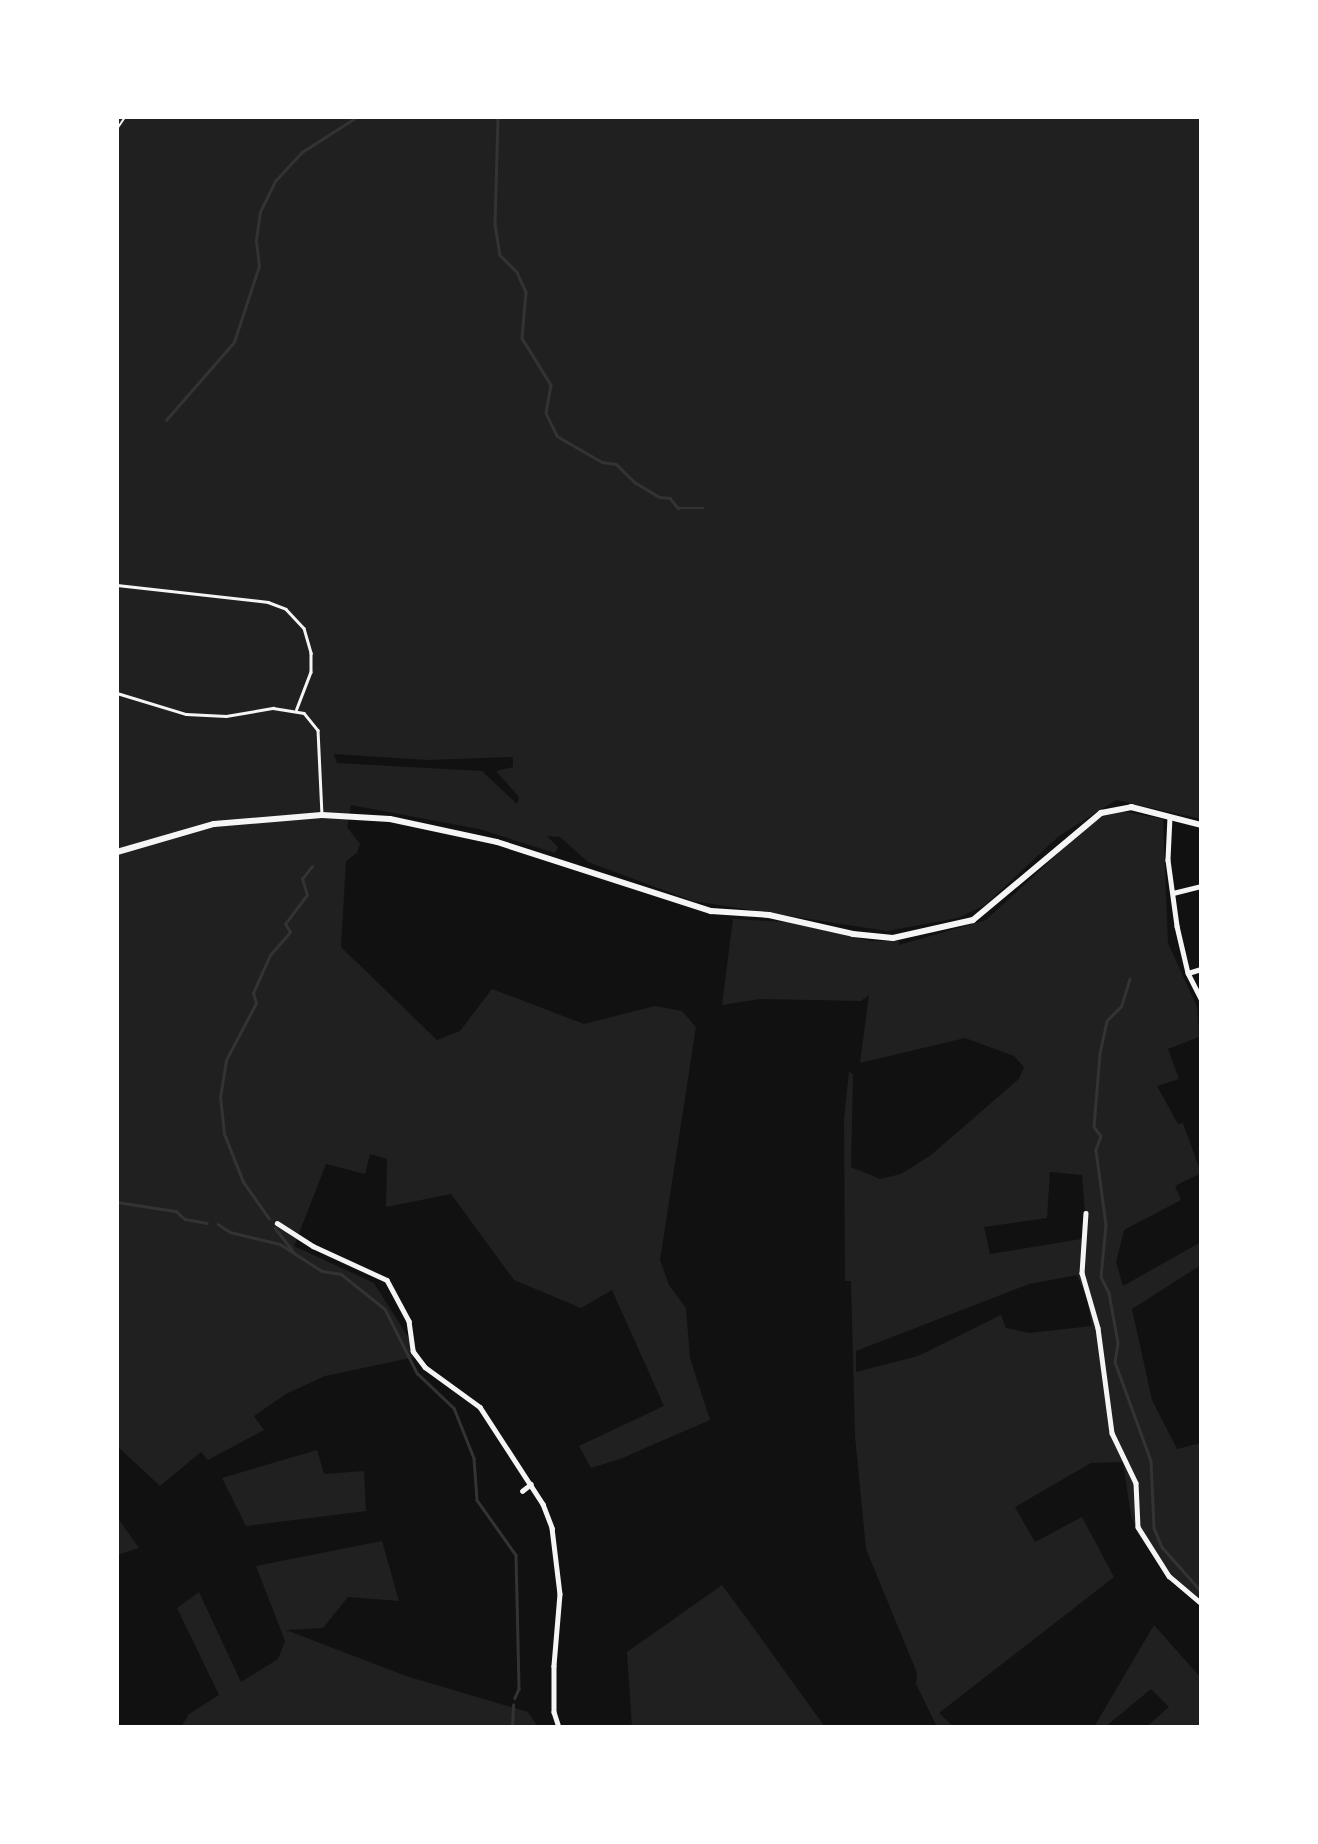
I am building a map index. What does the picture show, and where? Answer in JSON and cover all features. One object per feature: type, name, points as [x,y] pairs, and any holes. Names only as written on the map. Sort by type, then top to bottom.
[{"type":"street","points":[[117,852],[214,824],[322,815],[390,819],[453,830],[712,911],[787,918],[879,938],[945,929],[973,919],[1101,813],[1131,807],[1201,825]]},
{"type":"street","points":[[1170,817],[1167,849],[1173,893],[1188,973],[1201,998]]},
{"type":"street","points":[[1173,893],[1201,886]]},
{"type":"street","points":[[1188,973],[1201,969]]},
{"type":"street","points":[[1086,1213],[1082,1273],[1098,1328],[1112,1433],[1136,1483],[1136,1520],[1169,1576],[1201,1603]]},
{"type":"street","points":[[277,1223],[313,1246],[387,1280],[409,1321],[412,1351],[425,1367],[480,1407],[531,1484],[552,1528],[560,1594],[554,1666],[554,1712],[559,1727]]},
{"type":"street","points":[[522,1491],[531,1484]]},
{"type":"lane","points":[[117,585],[268,602],[286,609],[304,628],[312,653],[310,672],[297,709]]},
{"type":"lane","points":[[117,692],[204,716],[297,709],[318,730],[322,815]]},
{"type":"path","points":[[117,128],[125,117]]},
{"type":"shaded area","points":[[117,117],[1201,117],[1201,819],[1116,800],[1059,836],[985,905],[958,918],[887,931],[693,901],[588,862],[560,837],[547,836],[558,847],[555,853],[479,829],[351,805],[347,827],[360,844],[357,853],[346,861],[341,947],[437,1040],[460,1031],[492,989],[584,1024],[655,1006],[682,1011],[696,1027],[660,1260],[669,1285],[686,1308],[690,1358],[710,1420],[620,1459],[591,1468],[579,1446],[664,1406],[612,1290],[581,1308],[514,1280],[451,1194],[386,1207],[387,1159],[370,1154],[365,1174],[326,1164],[294,1246],[374,1283],[420,1356],[325,1376],[286,1394],[254,1416],[264,1430],[208,1460],[201,1452],[160,1486],[117,1446]],"holes":[[[334,754],[427,760],[513,757],[513,767],[496,771],[519,797],[517,804],[482,771],[337,763]]]},
{"type":"shaded area","points":[[1121,811],[1163,819],[1168,943],[1197,1007],[1199,1037],[1168,1049],[1179,1079],[1157,1086],[1178,1124],[1183,1123],[1201,1173],[1175,1186],[1181,1200],[1124,1230],[1116,1262],[1123,1286],[1201,1242],[1201,1265],[1132,1309],[1152,1400],[1177,1449],[1201,1443],[1201,1605],[1167,1576],[1138,1534],[1131,1515],[1123,1462],[1091,1463],[1015,1507],[1035,1542],[1082,1517],[1114,1577],[939,1713],[954,1727],[937,1727],[916,1684],[917,1673],[866,1549],[855,1436],[851,1281],[845,1281],[844,1119],[849,1072],[853,1074],[851,1167],[880,1179],[901,1174],[931,1155],[1019,1079],[1024,1067],[1014,1056],[965,1038],[860,1063],[869,995],[861,1001],[760,999],[722,1005],[733,919],[789,922],[870,941],[899,941],[899,945],[986,920],[1079,834],[1103,816]],"holes":[[[1050,1172],[1082,1175],[1087,1238],[990,1254],[984,1227],[1047,1218]],[[1077,1275],[1087,1298],[1092,1326],[1029,1333],[1006,1328],[1001,1315],[918,1356],[856,1372],[856,1351],[1029,1284]]]},
{"type":"shaded area","points":[[317,1450],[324,1474],[364,1471],[366,1511],[246,1526],[222,1478]]},
{"type":"shaded area","points":[[117,1517],[139,1548],[117,1555]]},
{"type":"shaded area","points":[[382,1541],[399,1601],[348,1597],[323,1628],[286,1630],[406,1676],[528,1712],[538,1727],[181,1727],[189,1714],[219,1695],[177,1608],[199,1592],[241,1682],[278,1659],[285,1641],[256,1566]]},
{"type":"shaded area","points":[[722,1585],[825,1727],[632,1727],[627,1652]]},
{"type":"shaded area","points":[[1154,1625],[1201,1678],[1201,1727],[1146,1727],[1169,1707],[1151,1689],[1105,1727],[1094,1727]]},
{"type":"waterway","points":[[498,117],[495,224],[500,255],[517,272],[526,292],[522,338],[551,385],[546,413],[557,436],[602,462],[616,464],[636,483],[659,497],[670,498],[678,508],[703,508]]},
{"type":"waterway","points":[[166,420],[234,342],[259,266],[256,240],[260,212],[275,181],[302,152],[355,118]]},
{"type":"waterway","points":[[269,1219],[243,1182],[224,1134],[220,1098],[226,1060],[256,1003],[253,993],[270,955],[290,932],[285,924],[307,895],[302,879],[312,866]]},
{"type":"waterway","points":[[1130,979],[1122,1006],[1107,1021],[1100,1054],[1094,1127],[1101,1136],[1096,1150],[1106,1225],[1101,1277],[1109,1293],[1118,1343],[1115,1362],[1151,1461],[1154,1528],[1162,1547],[1201,1591]]},
{"type":"waterway","points":[[117,1202],[176,1211],[185,1219],[207,1223]]},
{"type":"waterway","points":[[218,1224],[230,1232],[280,1244],[322,1271],[341,1274],[385,1309],[417,1373],[454,1408],[474,1458],[477,1500],[516,1555],[519,1689],[515,1698]]},
{"type":"waterway","points":[[275,1228],[294,1252]]},
{"type":"waterway","points":[[512,1727],[513,1705]]}]
